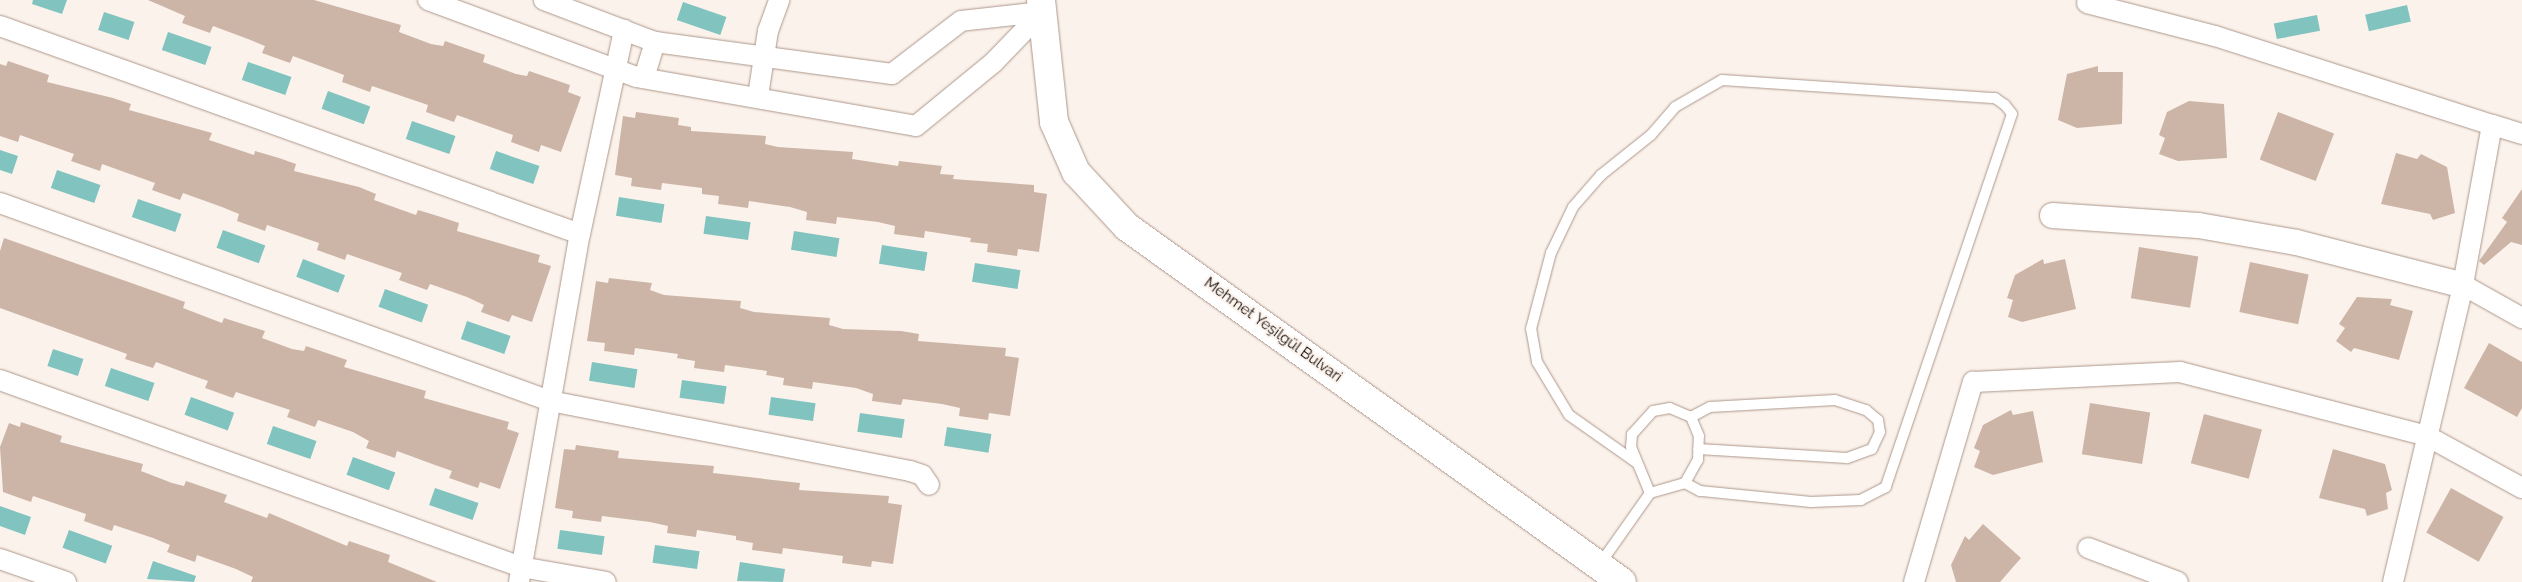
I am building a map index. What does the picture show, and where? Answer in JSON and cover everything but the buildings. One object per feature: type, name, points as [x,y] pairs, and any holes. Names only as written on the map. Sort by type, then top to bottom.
[{"type":"main road","name":"Mehmet Yeşilgül Bulvari","points":[[1042,6],[1054,122],[1076,172],[1127,227],[1622,582]]},
{"type":"street","points":[[428,0],[644,78],[758,96],[916,126],[993,63],[1042,6]]},
{"type":"street","points":[[544,0],[655,42],[892,74],[960,21],[1042,6]]},
{"type":"street","points":[[758,96],[764,58],[779,0]]},
{"type":"street","points":[[2087,3],[2215,36],[2522,134]]},
{"type":"street","points":[[0,26],[580,234]]},
{"type":"street","points":[[520,574],[580,234],[612,68],[624,30]]},
{"type":"street","points":[[644,78],[655,42]]},
{"type":"street","points":[[2393,582],[2463,285],[2492,125]]},
{"type":"street","points":[[0,202],[550,401],[910,471],[922,475],[929,486]]},
{"type":"street","points":[[2052,215],[2198,225],[2286,240],[2463,285],[2522,318]]},
{"type":"street","points":[[1914,582],[1973,382],[2180,372],[2427,436],[2522,488]]},
{"type":"street","points":[[0,380],[520,574],[606,582]]},
{"type":"street","points":[[2088,548],[2178,582]]},
{"type":"street","points":[[0,558],[66,582]]},
{"type":"lane","points":[[1599,566],[1650,493],[1685,483],[1700,491],[1811,502],[1861,500],[1886,487],[2012,114],[2005,105],[1986,97],[1722,80],[1675,107],[1651,135],[1601,175],[1573,207],[1551,252],[1531,329],[1537,362],[1568,415],[1636,463]]},
{"type":"lane","points":[[1691,417],[1710,407],[1835,400],[1866,410],[1878,420],[1880,432],[1872,449],[1847,458],[1698,449]]},
{"type":"lane","points":[[1650,493],[1636,463],[1632,434],[1641,420],[1653,411],[1670,408],[1691,417]]},
{"type":"lane","points":[[1685,483],[1698,460],[1698,449],[1691,417]]},
{"type":"water","points":[[33,0],[67,0],[62,14],[32,4]]},
{"type":"water","points":[[683,2],[726,17],[720,35],[677,20]]},
{"type":"water","points":[[2407,5],[2411,22],[2369,31],[2365,15]]},
{"type":"water","points":[[104,12],[134,22],[129,40],[98,30]]},
{"type":"water","points":[[2317,15],[2320,31],[2277,39],[2274,23]]},
{"type":"water","points":[[168,32],[211,47],[205,65],[162,50]]},
{"type":"water","points":[[248,62],[291,77],[285,95],[242,80]]},
{"type":"water","points":[[328,91],[370,106],[364,124],[322,109]]},
{"type":"water","points":[[412,121],[455,136],[449,154],[406,139]]},
{"type":"water","points":[[0,150],[18,156],[12,174],[0,170]]},
{"type":"water","points":[[496,151],[539,166],[533,184],[490,169]]},
{"type":"water","points":[[57,170],[100,185],[94,203],[51,188]]},
{"type":"water","points":[[619,197],[664,204],[661,223],[616,216]]},
{"type":"water","points":[[138,199],[181,214],[175,232],[132,217]]},
{"type":"water","points":[[706,216],[751,222],[748,240],[703,234]]},
{"type":"water","points":[[223,230],[265,245],[259,263],[217,248]]},
{"type":"water","points":[[794,231],[839,238],[836,257],[791,250]]},
{"type":"water","points":[[882,245],[927,252],[924,271],[879,264]]},
{"type":"water","points":[[303,259],[345,275],[338,293],[296,277]]},
{"type":"water","points":[[975,263],[1020,270],[1017,289],[972,282]]},
{"type":"water","points":[[385,289],[428,305],[422,323],[379,307]]},
{"type":"water","points":[[467,321],[510,336],[504,354],[461,339]]},
{"type":"water","points":[[53,349],[83,359],[78,376],[47,366]]},
{"type":"water","points":[[592,362],[637,369],[634,388],[589,381]]},
{"type":"water","points":[[111,368],[154,383],[148,401],[105,386]]},
{"type":"water","points":[[682,380],[727,386],[724,404],[679,398]]},
{"type":"water","points":[[191,397],[234,413],[228,431],[185,415]]},
{"type":"water","points":[[771,397],[816,403],[813,421],[768,415]]},
{"type":"water","points":[[860,413],[905,419],[902,438],[857,432]]},
{"type":"water","points":[[273,426],[316,441],[310,459],[267,444]]},
{"type":"water","points":[[947,427],[991,434],[988,453],[944,446]]},
{"type":"water","points":[[353,457],[395,472],[389,490],[347,475]]},
{"type":"water","points":[[435,488],[478,503],[473,520],[429,505]]},
{"type":"water","points":[[0,506],[31,517],[25,535],[0,526]]},
{"type":"water","points":[[69,530],[112,546],[106,564],[63,548]]},
{"type":"water","points":[[560,530],[605,536],[602,555],[557,549]]},
{"type":"water","points":[[655,545],[700,551],[697,569],[652,563]]},
{"type":"water","points":[[153,561],[196,576],[194,582],[147,579]]},
{"type":"water","points":[[740,562],[785,569],[783,582],[737,581]]}]
